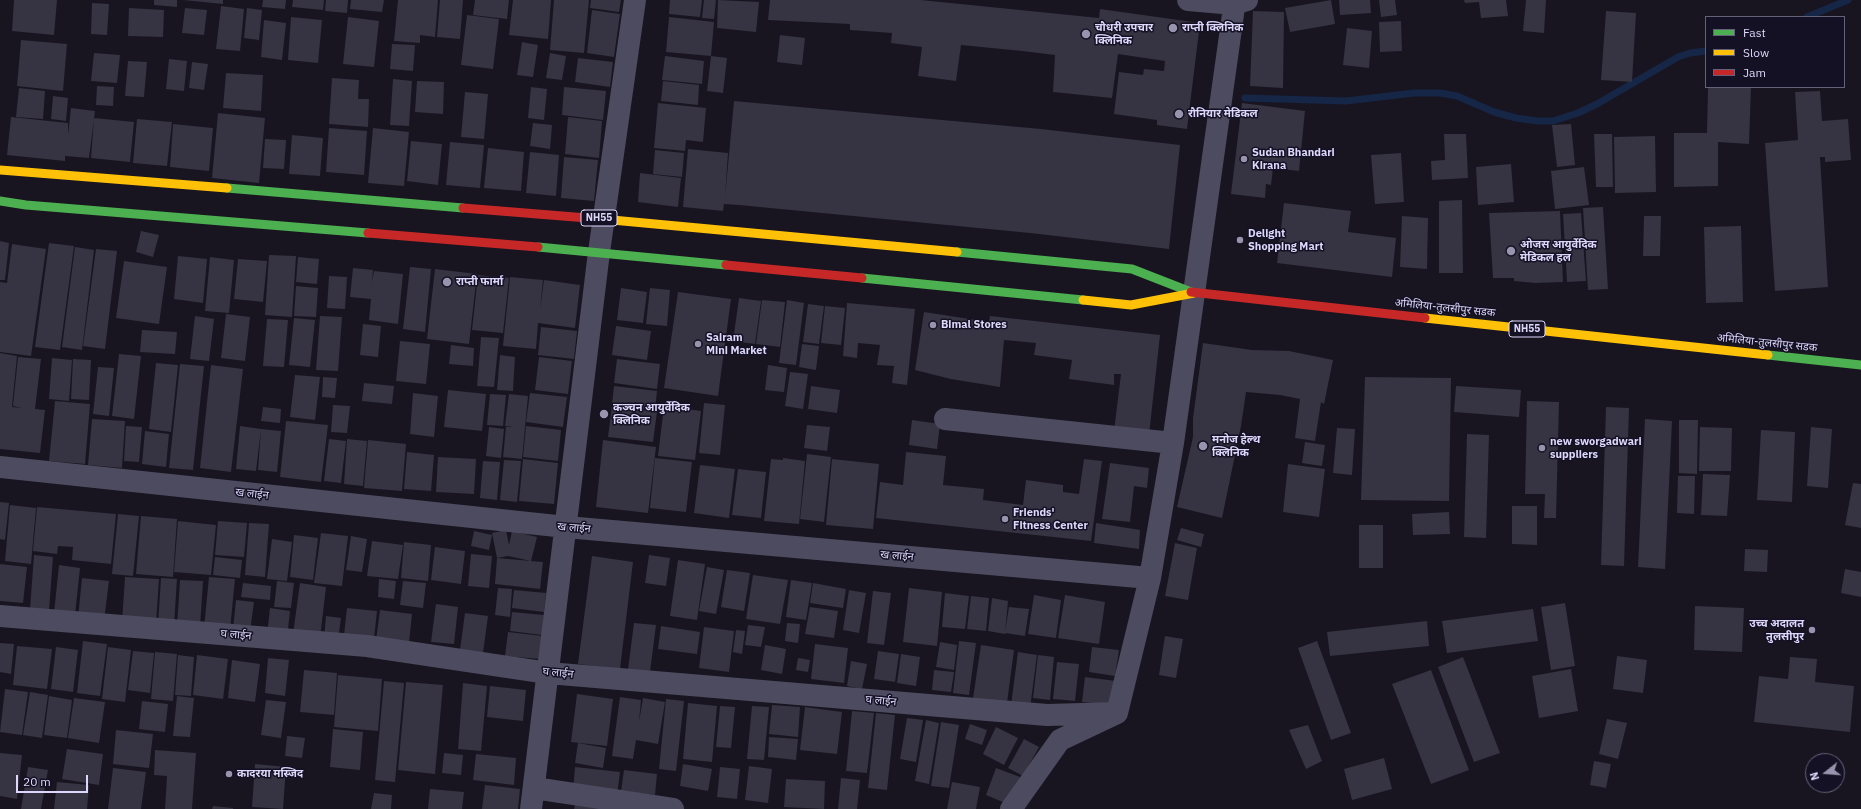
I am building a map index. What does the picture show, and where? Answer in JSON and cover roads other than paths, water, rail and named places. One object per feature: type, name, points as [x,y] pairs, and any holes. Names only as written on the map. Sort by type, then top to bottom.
[{"type":"main road","name":"NH55","points":[[0,170],[603,219],[1132,269],[1194,292]]},
{"type":"main road","name":"NH55","points":[[0,201],[26,205],[599,252],[1132,305],[1194,292]]},
{"type":"main road","name":"अमिलिया-तुलसीपुर सडक","points":[[1194,292],[1861,365]]},
{"type":"street","points":[[635,0],[603,219],[532,798],[673,809]]},
{"type":"street","points":[[1011,809],[1060,740],[1117,713],[1150,578],[1173,443],[1194,292],[1239,1],[1188,0]]},
{"type":"street","points":[[945,419],[1173,443]]},
{"type":"street","name":"ख लाईन","points":[[0,467],[566,527],[1150,578]]},
{"type":"street","name":"घ लाईन","points":[[0,616],[367,646],[548,673],[1047,715],[1117,713]]},
{"type":"waterway","points":[[1809,16],[1848,0]]},
{"type":"waterway","points":[[1245,98],[1346,101],[1414,93],[1440,93],[1457,96],[1494,112],[1516,118],[1538,121],[1553,121],[1578,113],[1597,104],[1678,57],[1690,53],[1705,51]]},
{"type":"place","name":"राप्ती क्लिनिक","points":[[1173,28]]},
{"type":"place","name":"चौधरी उपचार क्लिनिक","points":[[1086,34]]},
{"type":"place","name":"रौनियार मेडिकल","points":[[1179,114]]},
{"type":"place","name":"Sudan Bhandari Kirana","points":[[1244,159]]},
{"type":"place","name":"Delight Shopping Mart","points":[[1240,240]]},
{"type":"place","name":"ओजस आयुर्वेदिक मेडिकल हल","points":[[1511,251]]},
{"type":"place","name":"राप्ती फार्मा","points":[[447,282]]},
{"type":"place","name":"Bimal Stores","points":[[933,325]]},
{"type":"place","name":"Sairam Mini Market","points":[[698,344]]},
{"type":"place","name":"कञ्चन आयुर्वेदिक क्लिनिक","points":[[604,414]]},
{"type":"place","name":"मनोज हेल्थ क्लिनिक","points":[[1203,446]]},
{"type":"place","name":"new sworgadwari suppliers","points":[[1542,448]]},
{"type":"place","name":"Friends' Fitness Center","points":[[1005,519]]},
{"type":"place","name":"उच्च अदालत तुलसीपुर","points":[[1812,630]]},
{"type":"place","name":"कादरया मस्जिद","points":[[229,774]]}]
